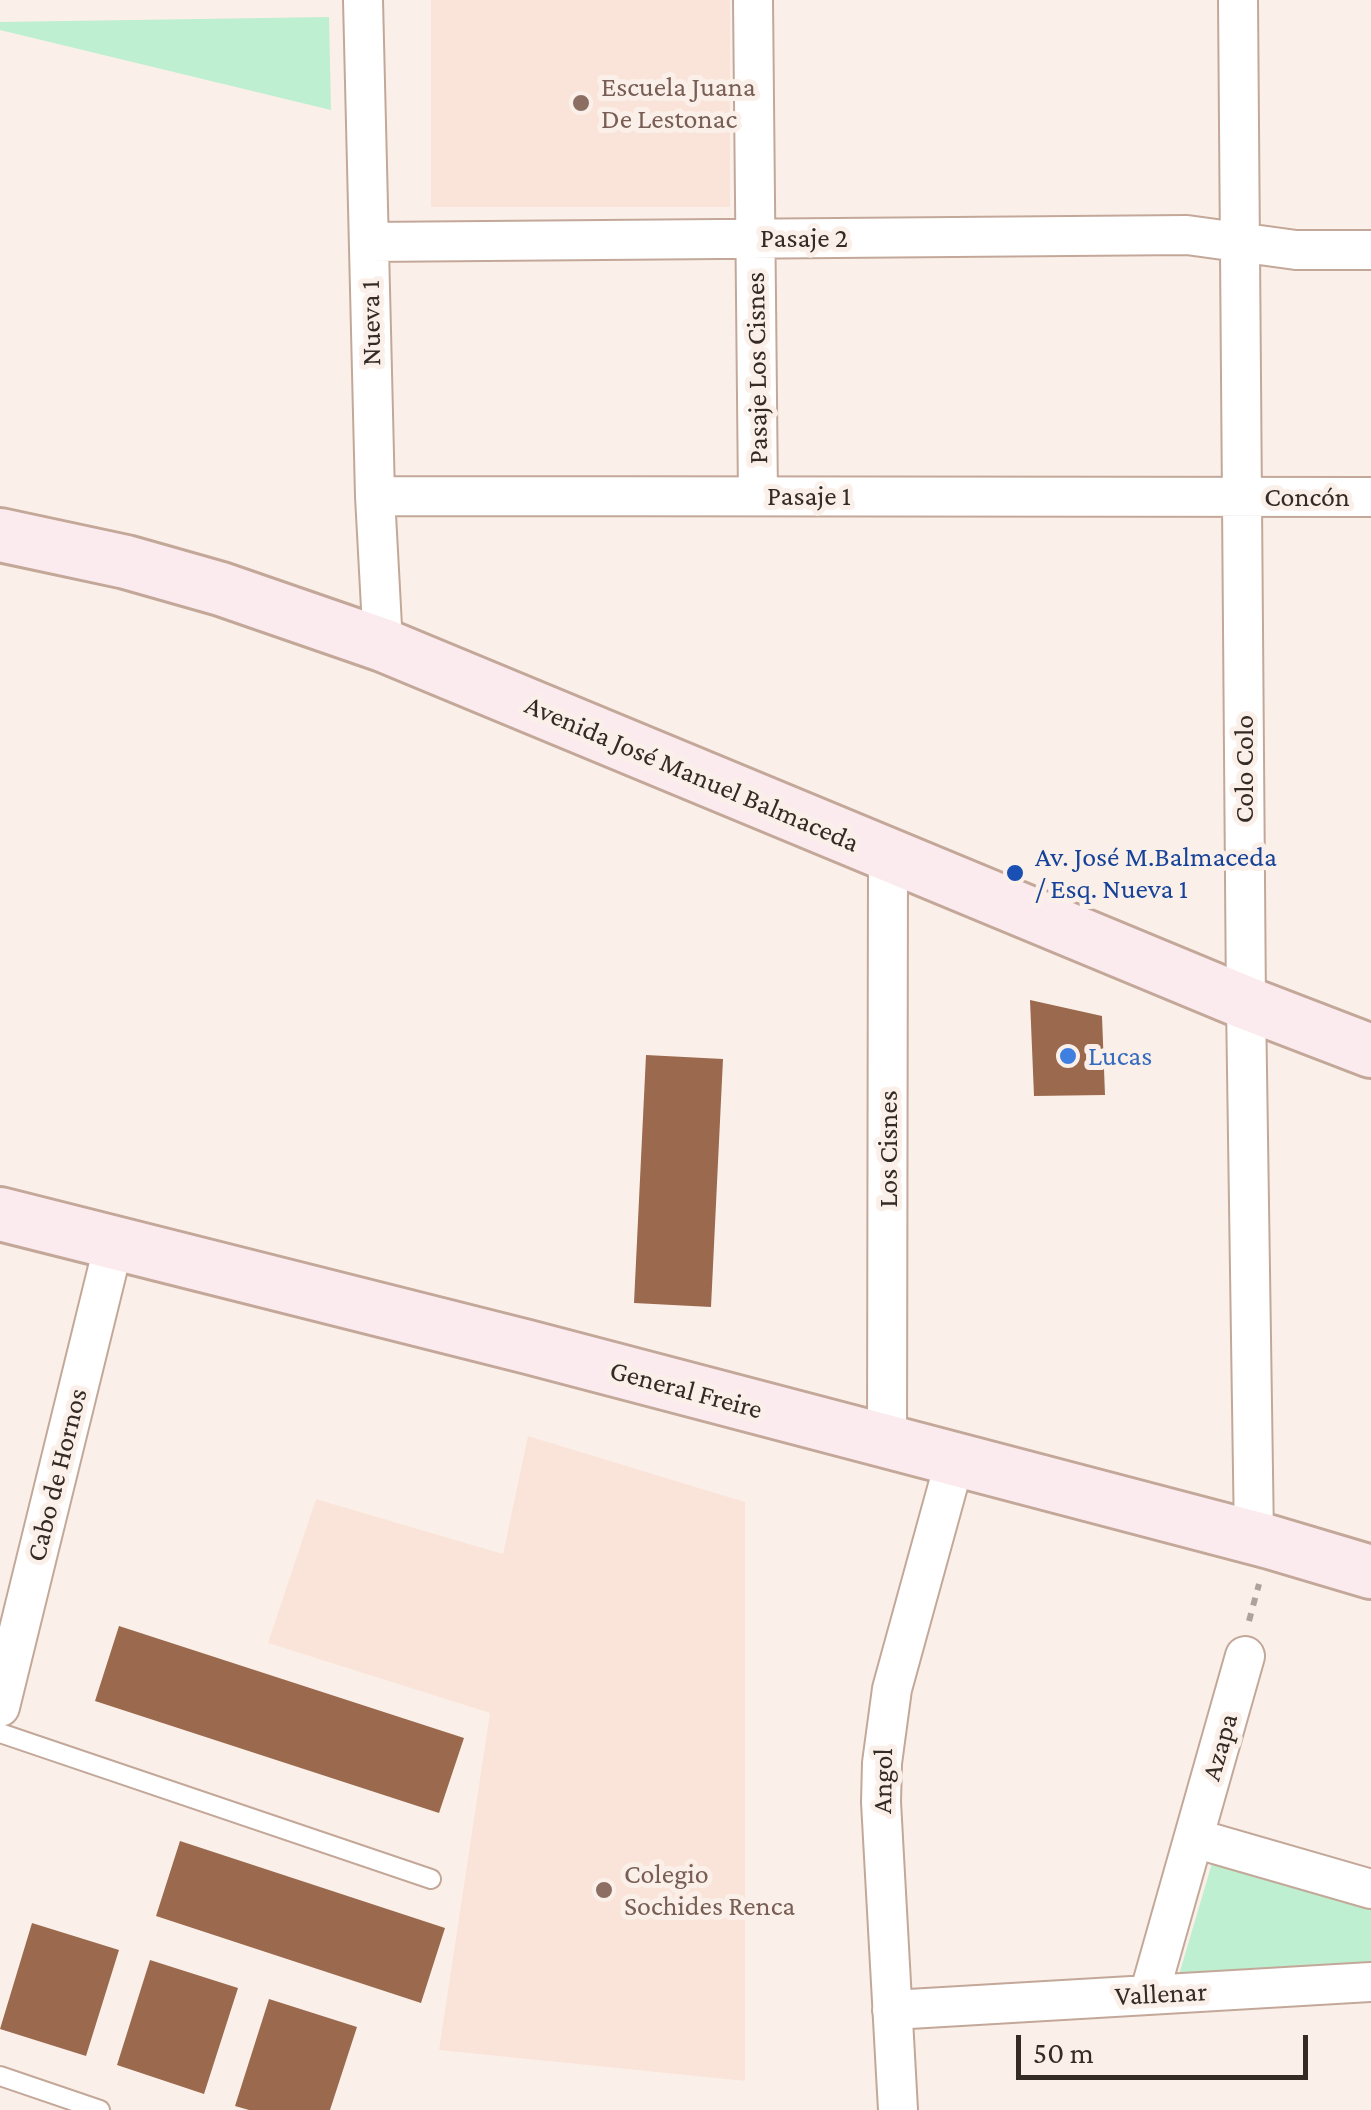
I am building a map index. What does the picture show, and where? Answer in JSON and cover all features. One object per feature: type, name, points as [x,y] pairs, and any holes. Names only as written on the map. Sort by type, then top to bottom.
[{"type":"main road","name":"Avenida José Manuel Balmaceda","points":[[0,535],[126,562],[221,589],[384,646],[1246,1003],[1371,1050]]},
{"type":"main road","name":"General Freire","points":[[0,1214],[528,1347],[1371,1572]]},
{"type":"street","name":"Nueva 1","points":[[363,0],[375,496],[384,646]]},
{"type":"street","name":"Pasaje Los Cisnes","points":[[753,0],[758,496]]},
{"type":"street","name":"Colo Colo","points":[[1238,0],[1246,1003],[1262,1540]]},
{"type":"street","name":"Pasaje 2","points":[[369,242],[1187,235],[1296,250],[1371,250]]},
{"type":"street","name":"Pasaje 1","points":[[375,496],[1242,497]]},
{"type":"street","name":"Concón","points":[[1242,497],[1371,497]]},
{"type":"street","name":"Los Cisnes","points":[[887,1443],[888,856]]},
{"type":"street","name":"Cabo de Hornos","points":[[0,1708],[114,1243]]},
{"type":"street","name":"Angol","points":[[898,2110],[881,1802],[885,1724],[955,1460]]},
{"type":"street","name":"Azapa","points":[[1149,1994],[1245,1656]]},
{"type":"street","points":[[1194,1838],[1371,1889]]},
{"type":"street","name":"Vallenar","points":[[892,2010],[1371,1982]]},
{"type":"lane","points":[[0,1732],[431,1879]]},
{"type":"lane","points":[[0,2076],[100,2110]]},
{"type":"path","points":[[1245,1656],[1262,1540]]},
{"type":"shaded area","name":"Escuela Juana De Lestonac","points":[[431,0],[730,0],[730,207],[431,207]]},
{"type":"shaded area","name":"Colegio Sochides Renca","points":[[528,1436],[745,1502],[745,2081],[439,2050],[490,1713],[268,1643],[316,1499],[503,1554]]},
{"type":"green space","points":[[329,17],[331,110],[0,30],[0,22]]},
{"type":"green space","points":[[1221,1833],[1371,1881],[1371,1964],[1178,1978]]},
{"type":"building","name":"Lucas","points":[[1030,1000],[1102,1016],[1105,1095],[1034,1096]]},
{"type":"building","points":[[646,1055],[723,1059],[711,1307],[634,1303]]},
{"type":"building","points":[[119,1626],[464,1738],[439,1813],[95,1701]]},
{"type":"building","points":[[180,1841],[445,1928],[421,2003],[156,1916]]},
{"type":"building","points":[[32,1923],[119,1950],[86,2056],[0,2029]]},
{"type":"building","points":[[150,1960],[238,1988],[204,2094],[117,2065]]},
{"type":"building","points":[[269,1999],[357,2027],[330,2110],[249,2110],[235,2106]]},
{"type":"place","name":"Escuela Juana De Lestonac","points":[[581,103]]},
{"type":"place","name":"Av. José M.Balmaceda / Esq. Nueva 1","points":[[1015,873]]},
{"type":"place","name":"Lucas","points":[[1068,1056]]},
{"type":"place","name":"Colegio Sochides Renca","points":[[604,1890]]}]
